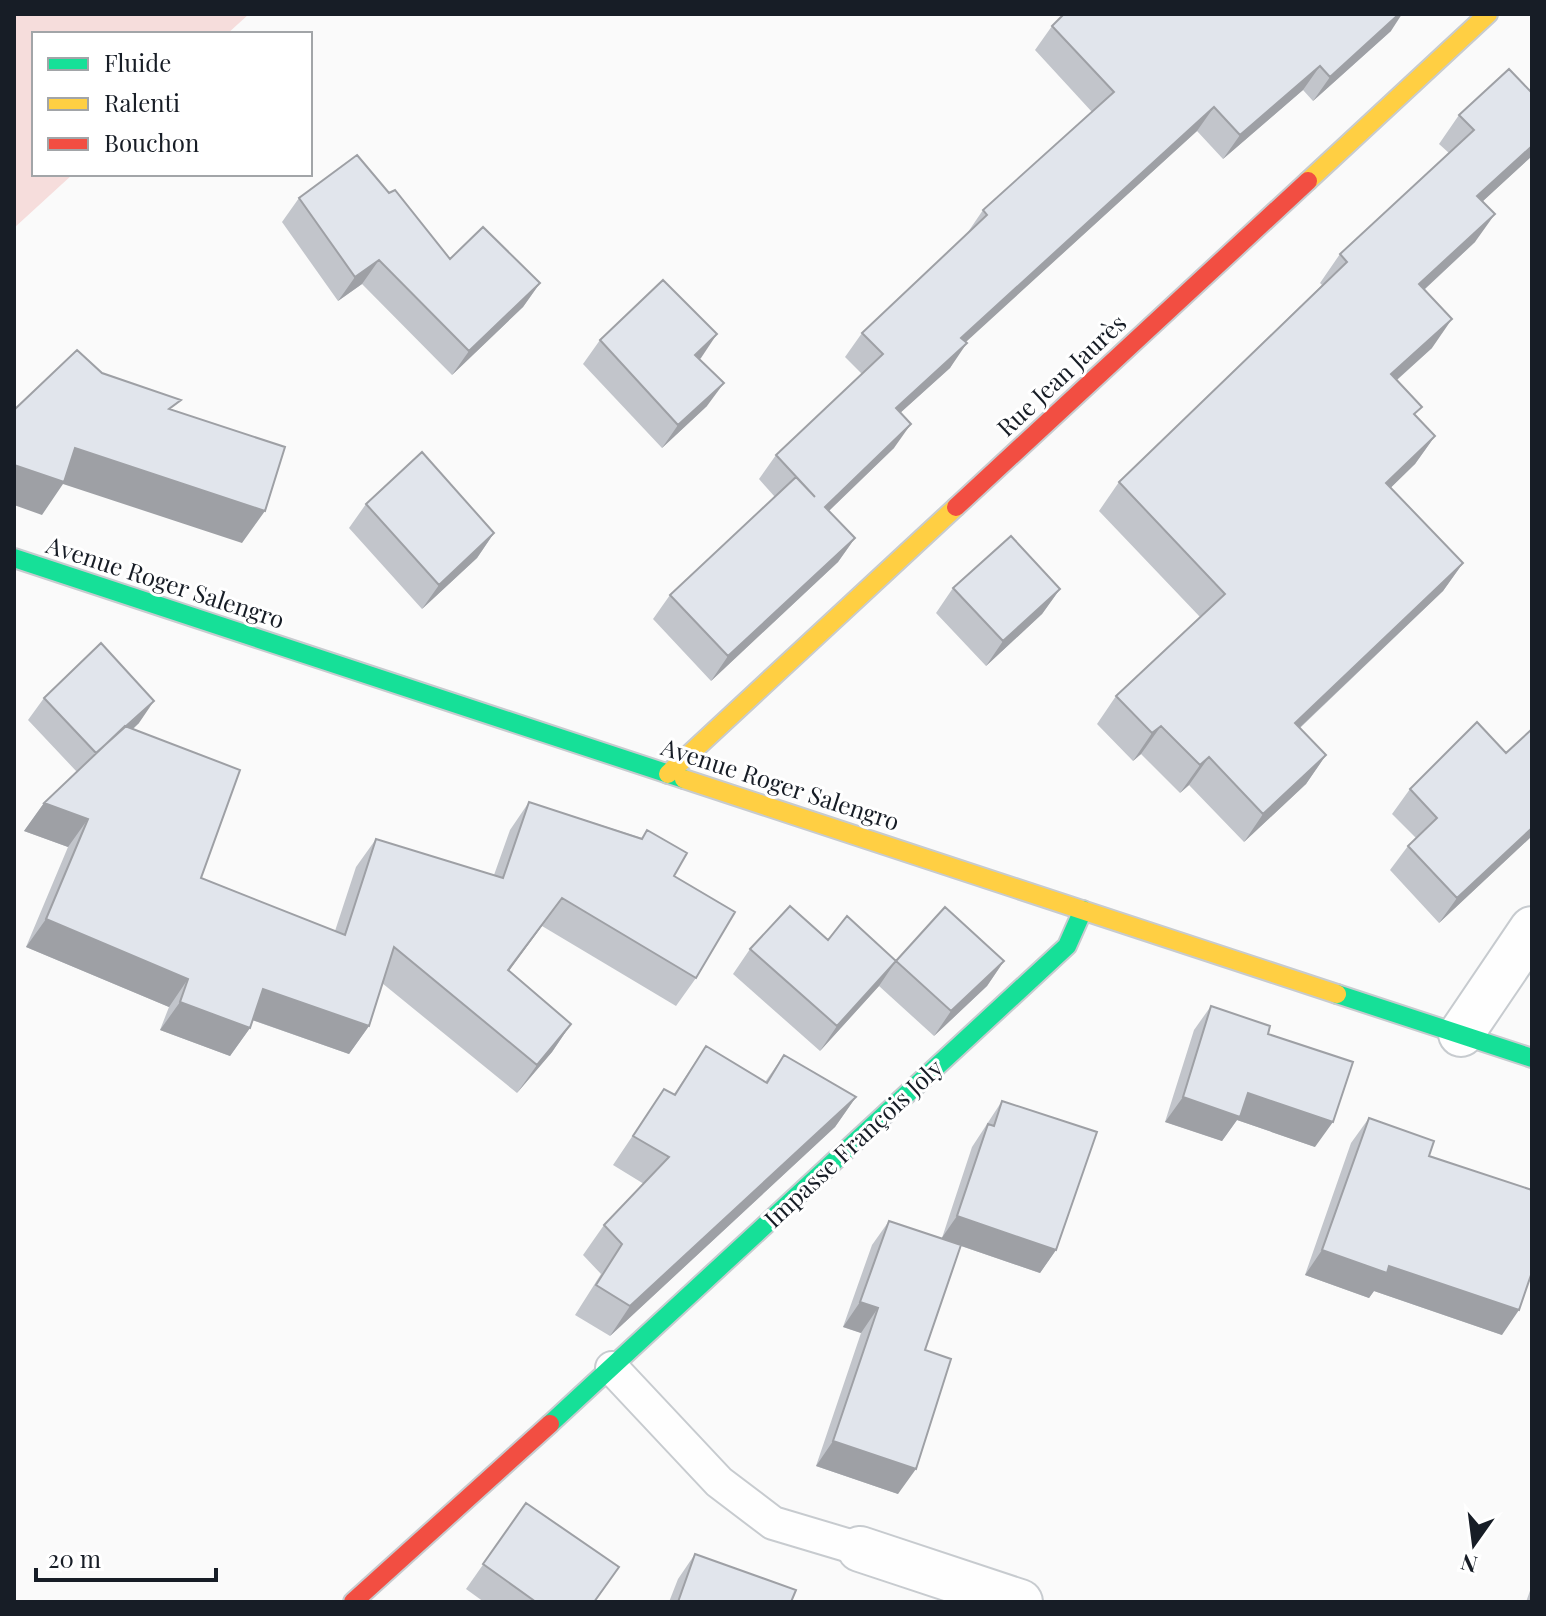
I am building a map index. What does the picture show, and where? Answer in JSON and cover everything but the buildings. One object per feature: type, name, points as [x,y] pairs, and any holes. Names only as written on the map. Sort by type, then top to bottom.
[{"type":"street","name":"Rue Jean Jaurès","points":[[668,774],[1488,14]]},
{"type":"street","name":"Avenue Roger Salengro","points":[[14,558],[1532,1058]]},
{"type":"street","name":"Impasse François Joly","points":[[353,1602],[612,1368],[1067,946],[1083,910]]},
{"type":"street","points":[[1461,1034],[1532,929]]},
{"type":"street","points":[[860,1549],[1020,1602]]},
{"type":"lane","points":[[612,1368],[719,1482],[773,1523],[860,1549]]},
{"type":"shaded area","points":[[14,14],[249,14],[229,32],[32,32],[32,176],[71,176],[14,228]]},
{"type":"traffic: fast","points":[[14,558],[684,779]]},
{"type":"traffic: fast","points":[[550,1424],[1067,946],[1083,910]]},
{"type":"traffic: fast","points":[[1337,994],[1532,1058]]},
{"type":"traffic: slow","points":[[1308,181],[1488,14]]},
{"type":"traffic: slow","points":[[668,774],[956,507]]},
{"type":"traffic: slow","points":[[684,779],[1337,994]]},
{"type":"traffic: jam","points":[[956,507],[1308,181]]},
{"type":"traffic: jam","points":[[353,1602],[550,1424]]}]
